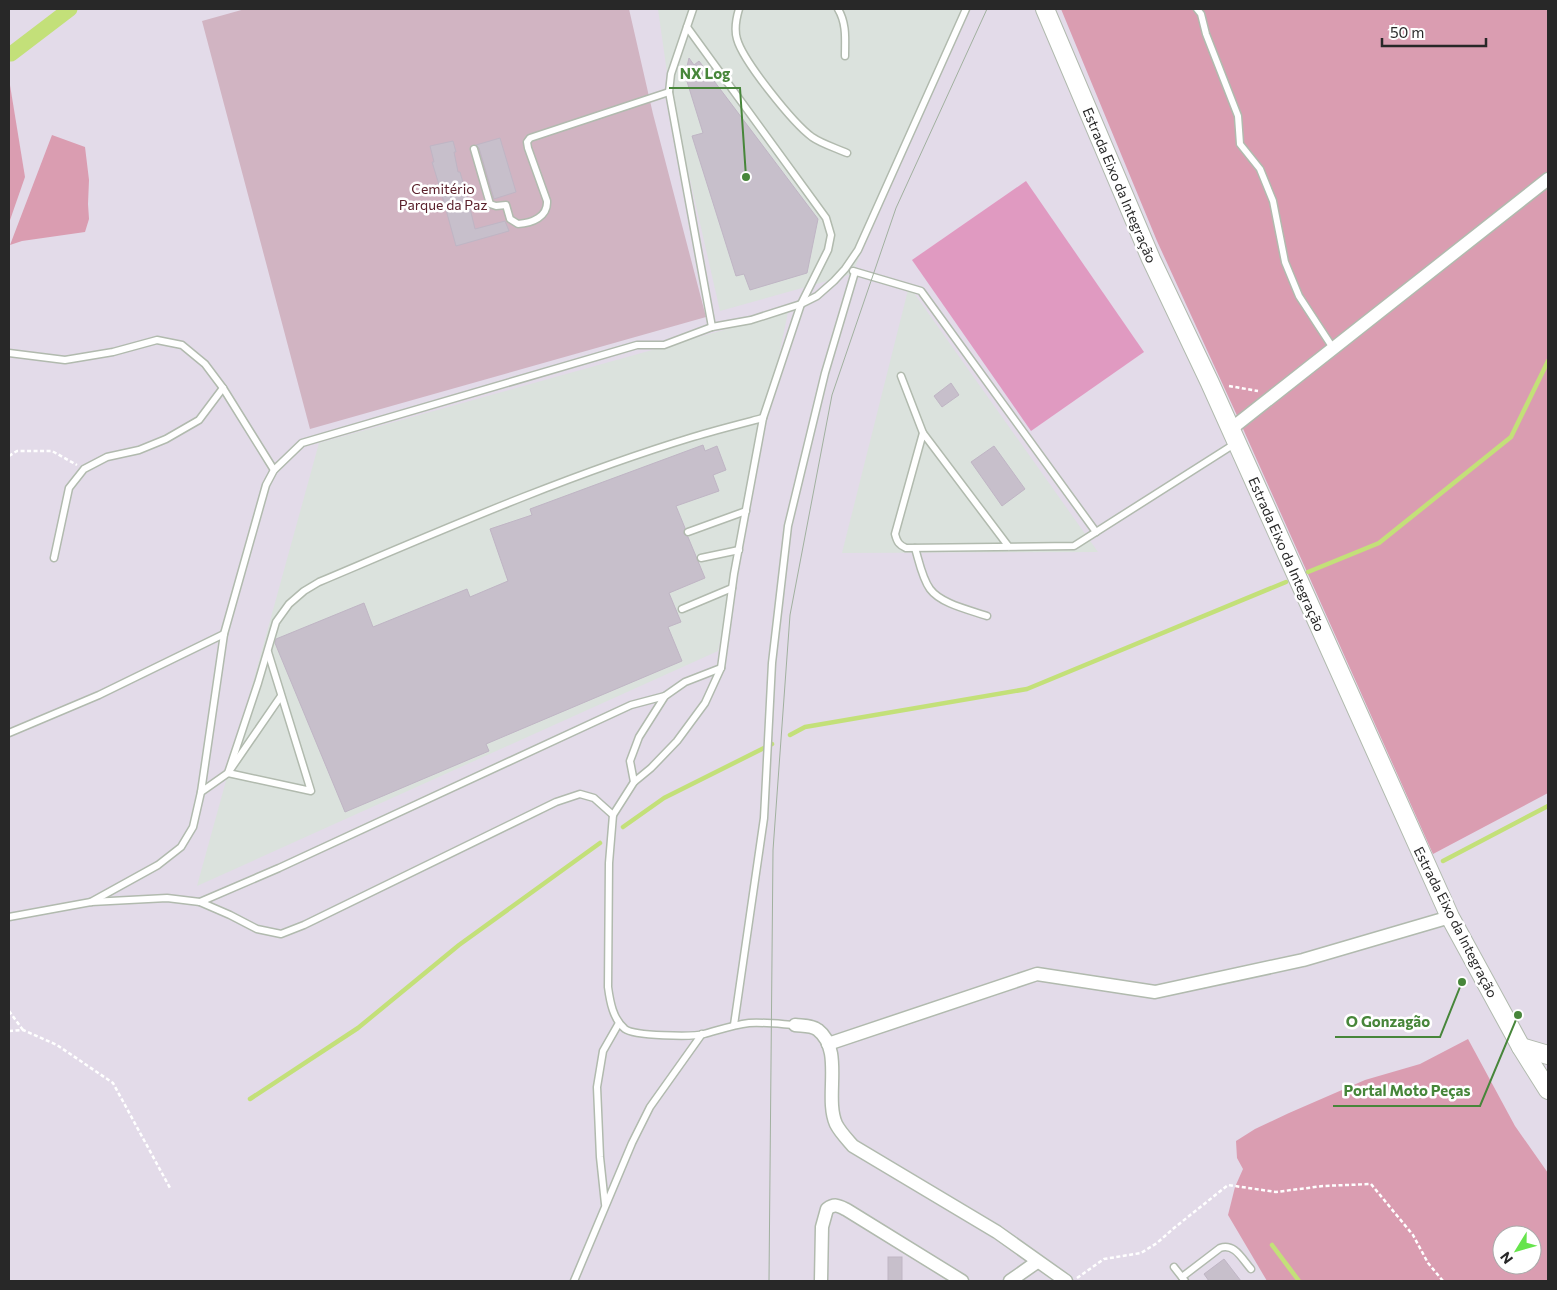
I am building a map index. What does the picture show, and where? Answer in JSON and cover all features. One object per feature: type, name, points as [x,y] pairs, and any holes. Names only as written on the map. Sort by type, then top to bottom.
[{"type":"main road","name":"Estrada Eixo da Integração","points":[[1045,9],[1151,259],[1210,383],[1450,917],[1521,1047],[1548,1090]]},
{"type":"main road","points":[[1521,1047],[1548,1055]]},
{"type":"street","points":[[1234,436],[1277,393],[1548,179]]},
{"type":"street","points":[[828,1044],[1037,974],[1155,992],[1303,960],[1450,917]]},
{"type":"street","points":[[795,1025],[813,1027],[818,1030],[828,1044],[832,1059],[831,1102],[835,1123],[852,1146],[997,1232],[1066,1281]]},
{"type":"street","points":[[821,1281],[822,1227],[827,1209],[838,1205],[962,1281]]},
{"type":"street","points":[[1016,1279],[1037,1262]]},
{"type":"street","points":[[938,1267],[938,1281]]},
{"type":"lane","points":[[693,9],[671,74],[669,92],[712,326]]},
{"type":"lane","points":[[738,9],[735,25],[736,39],[744,58],[796,123],[813,138],[847,153]]},
{"type":"lane","points":[[838,9],[843,18],[846,31],[845,56]]},
{"type":"lane","points":[[90,902],[158,865],[181,847],[193,827],[201,792],[224,634],[266,485],[274,470],[302,443],[637,345],[664,345],[712,326],[751,320],[801,304],[817,296],[845,269],[858,250],[966,9]]},
{"type":"lane","points":[[1197,9],[1201,14],[1206,34],[1238,116],[1240,144],[1260,169],[1274,202],[1285,262],[1299,296],[1333,348]]},
{"type":"lane","points":[[687,27],[826,218],[831,235],[828,250],[801,304],[763,418],[738,550],[721,668],[705,703],[677,741],[651,768],[634,782],[613,815],[609,863],[608,963],[611,1005],[619,1023],[626,1030],[641,1034],[702,1034],[734,1025],[770,1023],[795,1025]]},
{"type":"lane","points":[[474,149],[490,204],[496,206],[506,205],[510,219],[518,224],[525,224],[544,214],[547,207],[547,201],[528,148],[527,142],[530,138],[669,92]]},
{"type":"lane","points":[[845,269],[921,291],[1096,532]]},
{"type":"lane","points":[[734,1025],[764,818],[772,663],[788,526],[825,372],[855,272]]},
{"type":"lane","points":[[9,353],[65,360],[112,352],[157,340],[182,345],[204,364],[223,388],[274,470]]},
{"type":"lane","points":[[902,376],[923,432],[1009,547]]},
{"type":"lane","points":[[54,558],[69,488],[84,468],[107,457],[139,450],[199,420],[223,388]]},
{"type":"lane","points":[[228,774],[276,622],[289,604],[304,591],[319,582],[552,486],[694,437],[763,418]]},
{"type":"lane","points":[[923,432],[895,534],[900,546],[906,548],[1074,546],[1234,436]]},
{"type":"lane","points":[[688,532],[746,512]]},
{"type":"lane","points":[[915,548],[930,589],[940,599],[987,616]]},
{"type":"lane","points":[[702,558],[738,550]]},
{"type":"lane","points":[[682,609],[732,588]]},
{"type":"lane","points":[[9,733],[99,695],[224,634]]},
{"type":"lane","points":[[228,774],[311,791],[267,651]]},
{"type":"lane","points":[[200,902],[279,868],[631,705],[665,696],[685,682],[721,668]]},
{"type":"lane","points":[[201,792],[228,774],[281,696]]},
{"type":"lane","points":[[634,782],[630,761],[640,737],[665,696]]},
{"type":"lane","points":[[9,917],[90,902],[167,898],[200,902],[257,929],[281,934],[304,925],[556,802],[580,794],[594,798],[613,815]]},
{"type":"lane","points":[[605,1205],[600,1157],[597,1088],[603,1051],[619,1023]]},
{"type":"lane","points":[[574,1281],[632,1143],[650,1107],[702,1034]]},
{"type":"lane","points":[[1174,1267],[1184,1279],[1220,1248],[1226,1246],[1234,1248],[1251,1269]]},
{"type":"path","points":[[1210,383],[1277,393]]},
{"type":"path","points":[[9,456],[17,451],[52,451],[84,468]]},
{"type":"path","points":[[9,1011],[23,1030]]},
{"type":"path","points":[[9,1031],[23,1030],[56,1045],[113,1084],[170,1188]]},
{"type":"path","points":[[1072,1281],[1104,1259],[1141,1253],[1157,1243],[1228,1186],[1276,1192],[1323,1186],[1371,1184],[1413,1235],[1428,1263],[1443,1281]]},
{"type":"shaded area","points":[[658,9],[965,9],[852,274],[720,311],[669,87]]},
{"type":"shaded area","points":[[1061,9],[1548,9],[1548,793],[1433,854],[1157,241]]},
{"type":"shaded area","points":[[9,79],[25,177],[9,223]]},
{"type":"shaded area","points":[[52,135],[85,147],[89,180],[89,219],[85,232],[22,241],[10,245]]},
{"type":"shaded area","points":[[1026,181],[1144,352],[1031,431],[912,260]]},
{"type":"shaded area","points":[[909,286],[1098,552],[842,553]]},
{"type":"shaded area","points":[[788,312],[718,651],[197,886],[319,443]]},
{"type":"shaded area","points":[[1468,1039],[1515,1126],[1548,1173],[1548,1281],[1267,1281],[1228,1215],[1235,1187],[1243,1169],[1237,1158],[1236,1141],[1255,1129],[1365,1080],[1420,1064]]},
{"type":"green space","name":"Cemitério Parque da Paz","points":[[245,9],[629,9],[653,114],[706,317],[310,429],[202,21]]},
{"type":"building","points":[[689,58],[694,65],[699,61],[818,219],[807,273],[750,290],[744,274],[736,276],[692,136],[703,133],[685,75]]},
{"type":"building","points":[[500,138],[516,192],[494,199],[479,148],[476,145]]},
{"type":"building","points":[[453,141],[458,172],[460,172],[475,229],[505,221],[509,231],[456,246],[432,162],[434,162],[430,146]]},
{"type":"building","points":[[951,383],[959,395],[942,407],[934,396]]},
{"type":"building","points":[[703,445],[705,451],[717,446],[726,470],[713,475],[719,491],[676,506],[685,528],[684,534],[688,537],[705,578],[669,593],[681,622],[668,627],[682,661],[486,744],[489,751],[345,812],[275,643],[276,639],[364,603],[373,627],[467,589],[470,597],[508,581],[490,529],[532,515],[530,509]]},
{"type":"building","points":[[994,446],[1025,489],[1002,506],[971,462]]},
{"type":"building","points":[[888,1257],[902,1257],[902,1281],[888,1281]]},
{"type":"building","points":[[1224,1259],[1241,1281],[1209,1281],[1204,1274]]},
{"type":"waterway","points":[[11,54],[70,9]]},
{"type":"waterway","points":[[1308,572],[1379,543],[1511,437],[1548,361]]},
{"type":"waterway","points":[[790,735],[805,727],[1027,689],[1286,582]]},
{"type":"waterway","points":[[623,827],[664,798],[772,744]]},
{"type":"waterway","points":[[1443,861],[1548,806]]},
{"type":"waterway","points":[[250,1099],[358,1028],[459,945],[600,843]]},
{"type":"waterway","points":[[1272,1245],[1299,1281]]},
{"type":"tram line","points":[[769,1281],[773,850],[790,615],[832,395],[896,208],[987,9]]},
{"type":"place","name":"NX Log","points":[[746,177]]},
{"type":"place","name":"O Gonzagão","points":[[1462,982]]},
{"type":"place","name":"Portal Moto Peças","points":[[1518,1015]]}]
